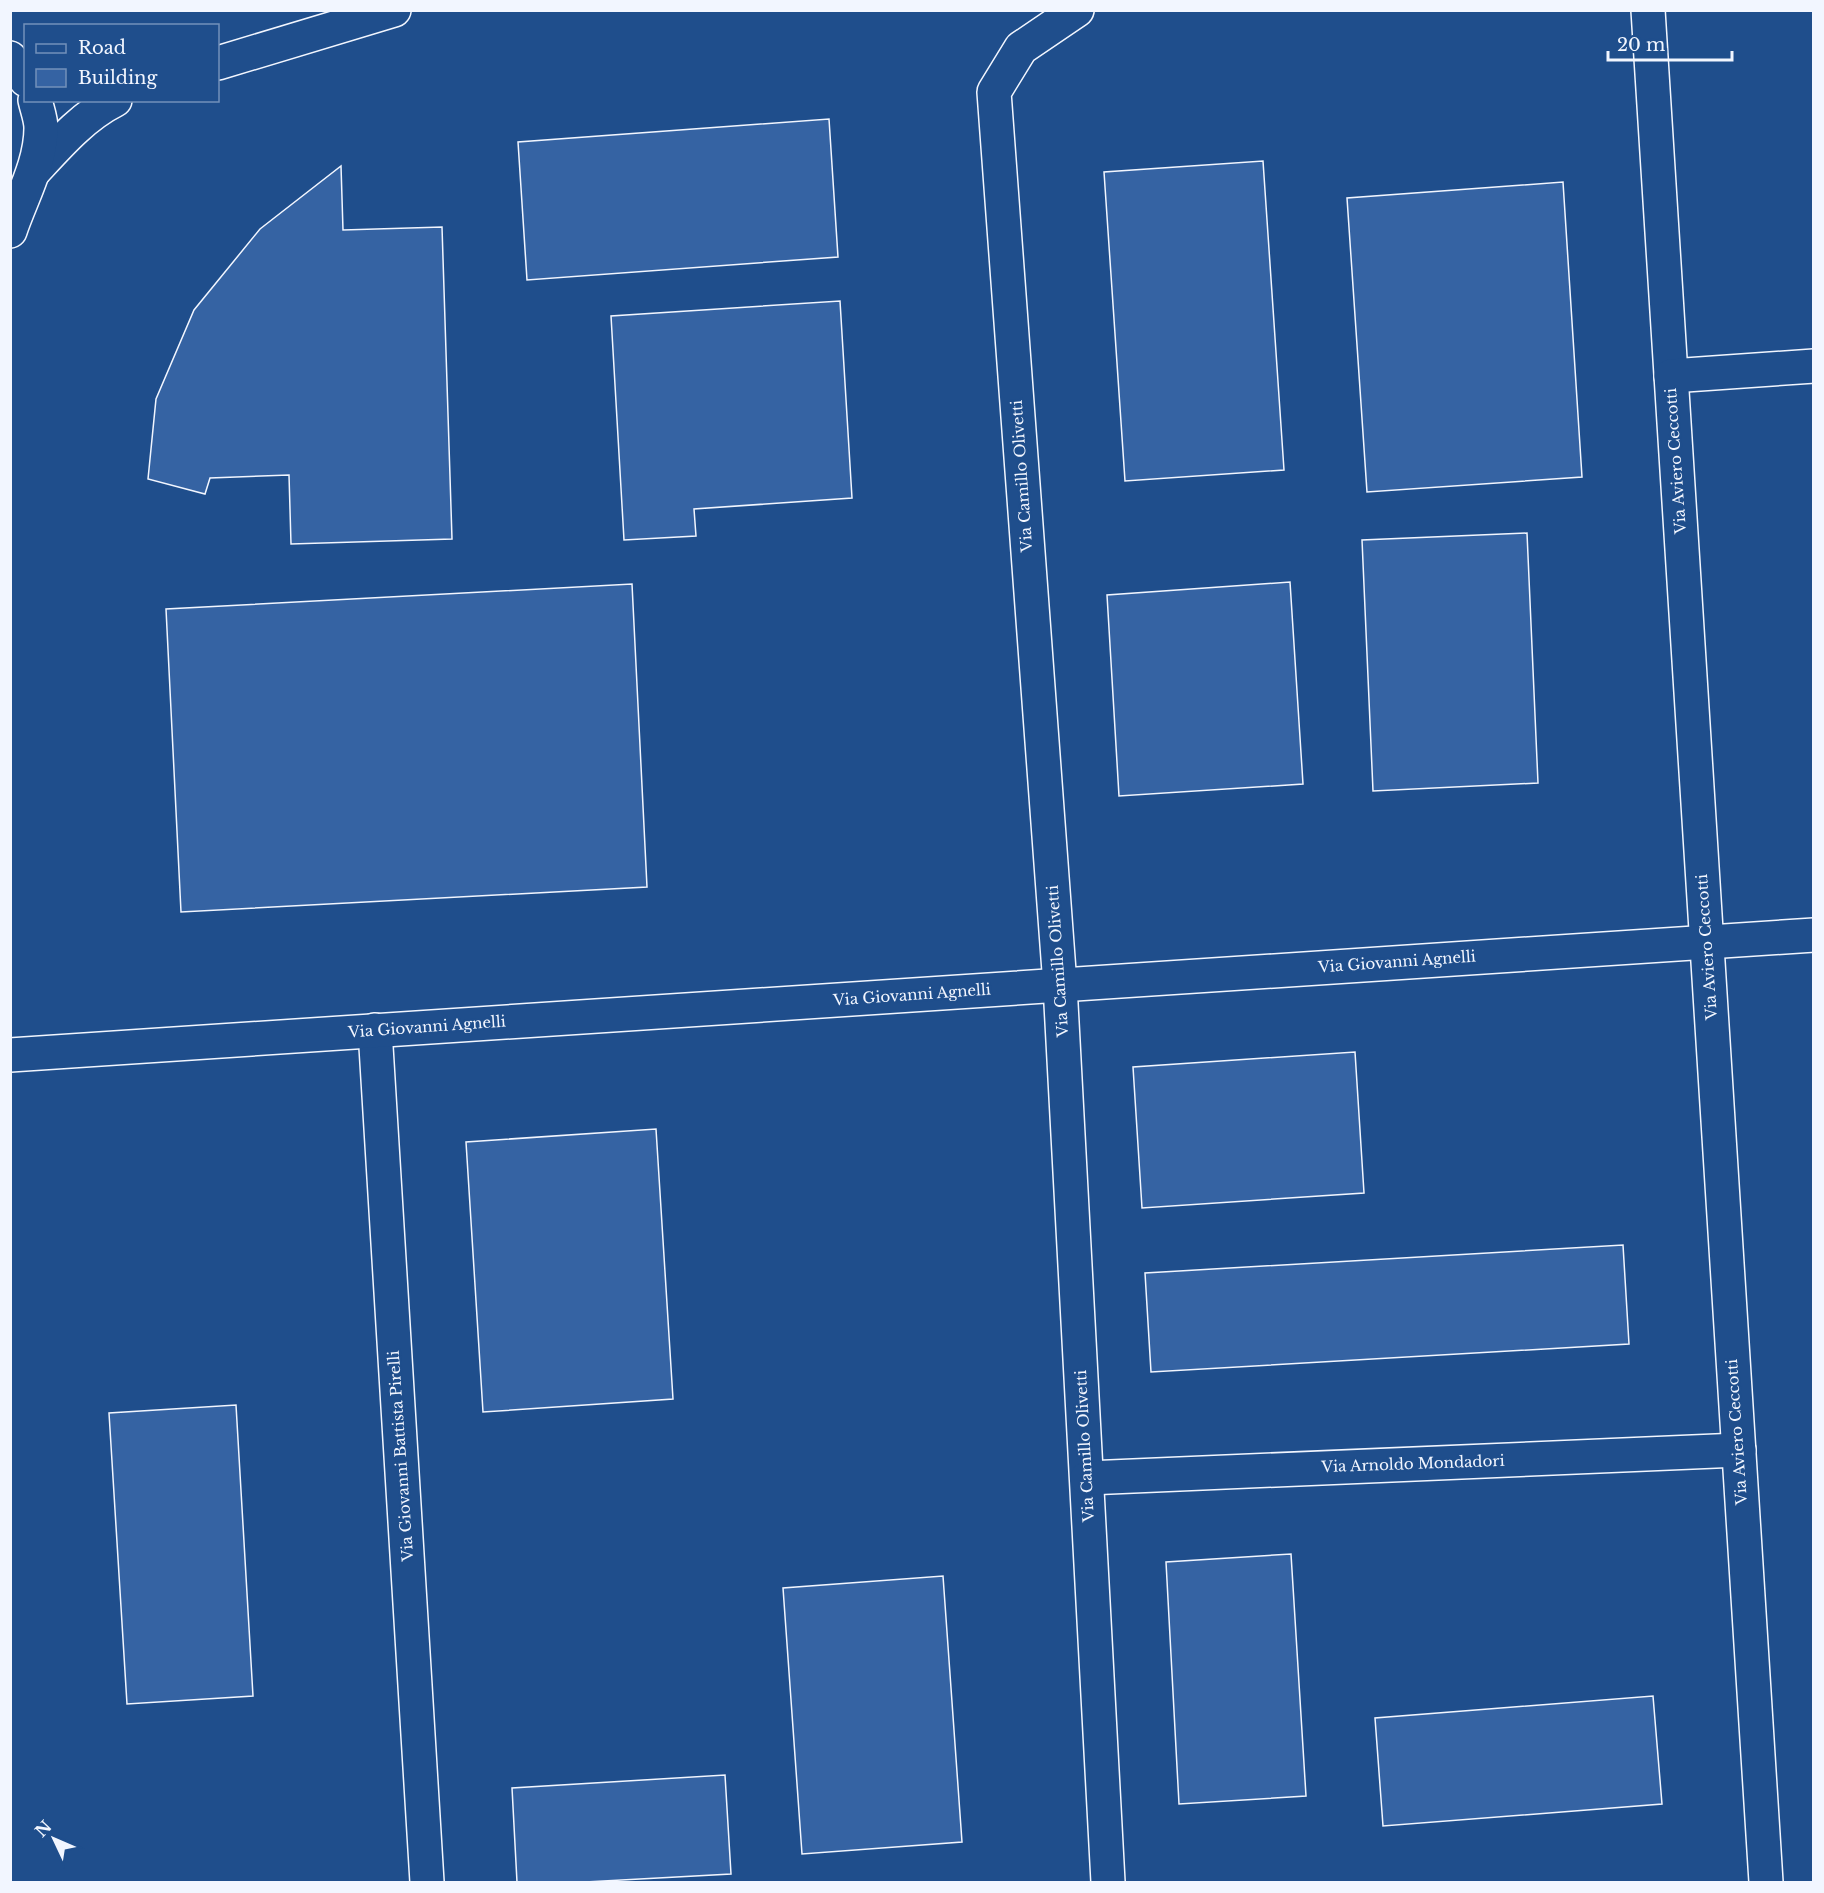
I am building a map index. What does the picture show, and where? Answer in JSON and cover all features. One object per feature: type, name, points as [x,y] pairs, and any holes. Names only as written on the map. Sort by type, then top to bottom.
[{"type":"street","points":[[219,63],[394,10]]},
{"type":"street","name":"Via Camillo Olivetti","points":[[1077,10],[1021,48],[994,92],[1060,985],[1108,1882]]},
{"type":"street","name":"Via Aviero Ceccotti","points":[[1648,10],[1766,1882]]},
{"type":"street","points":[[10,58],[24,77]]},
{"type":"street","points":[[10,231],[19,203],[34,171],[41,128],[35,102]]},
{"type":"street","points":[[34,171],[62,141],[100,108],[111,102]]},
{"type":"street","points":[[1671,376],[1814,366]]},
{"type":"street","name":"Via Giovanni Agnelli","points":[[10,1055],[1814,934]]},
{"type":"street","name":"Via Giovanni Battista Pirelli","points":[[375,1030],[428,1882]]},
{"type":"street","name":"Via Arnoldo Mondadori","points":[[1087,1478],[1738,1450]]},
{"type":"building","points":[[829,119],[838,257],[527,280],[518,142]]},
{"type":"building","points":[[1263,161],[1284,470],[1125,481],[1104,172]]},
{"type":"building","points":[[341,166],[343,230],[442,227],[452,539],[291,544],[289,475],[210,478],[205,494],[148,479],[156,399],[194,310],[260,229]]},
{"type":"building","points":[[1563,182],[1582,477],[1367,492],[1347,198]]},
{"type":"building","points":[[840,301],[852,498],[694,509],[696,536],[624,540],[611,316]]},
{"type":"building","points":[[1527,533],[1538,783],[1373,791],[1362,540]]},
{"type":"building","points":[[1290,582],[1303,784],[1119,796],[1107,595]]},
{"type":"building","points":[[632,584],[647,887],[181,912],[166,609]]},
{"type":"building","points":[[1355,1052],[1364,1193],[1142,1208],[1133,1067]]},
{"type":"building","points":[[656,1129],[673,1399],[483,1412],[466,1142]]},
{"type":"building","points":[[1623,1245],[1629,1344],[1151,1372],[1145,1273]]},
{"type":"building","points":[[236,1405],[253,1696],[127,1704],[109,1413]]},
{"type":"building","points":[[1291,1554],[1306,1796],[1179,1804],[1166,1562]]},
{"type":"building","points":[[943,1576],[962,1842],[802,1854],[783,1588]]},
{"type":"building","points":[[1653,1696],[1662,1804],[1383,1826],[1375,1718]]},
{"type":"building","points":[[725,1775],[731,1874],[585,1882],[517,1882],[512,1788]]}]
